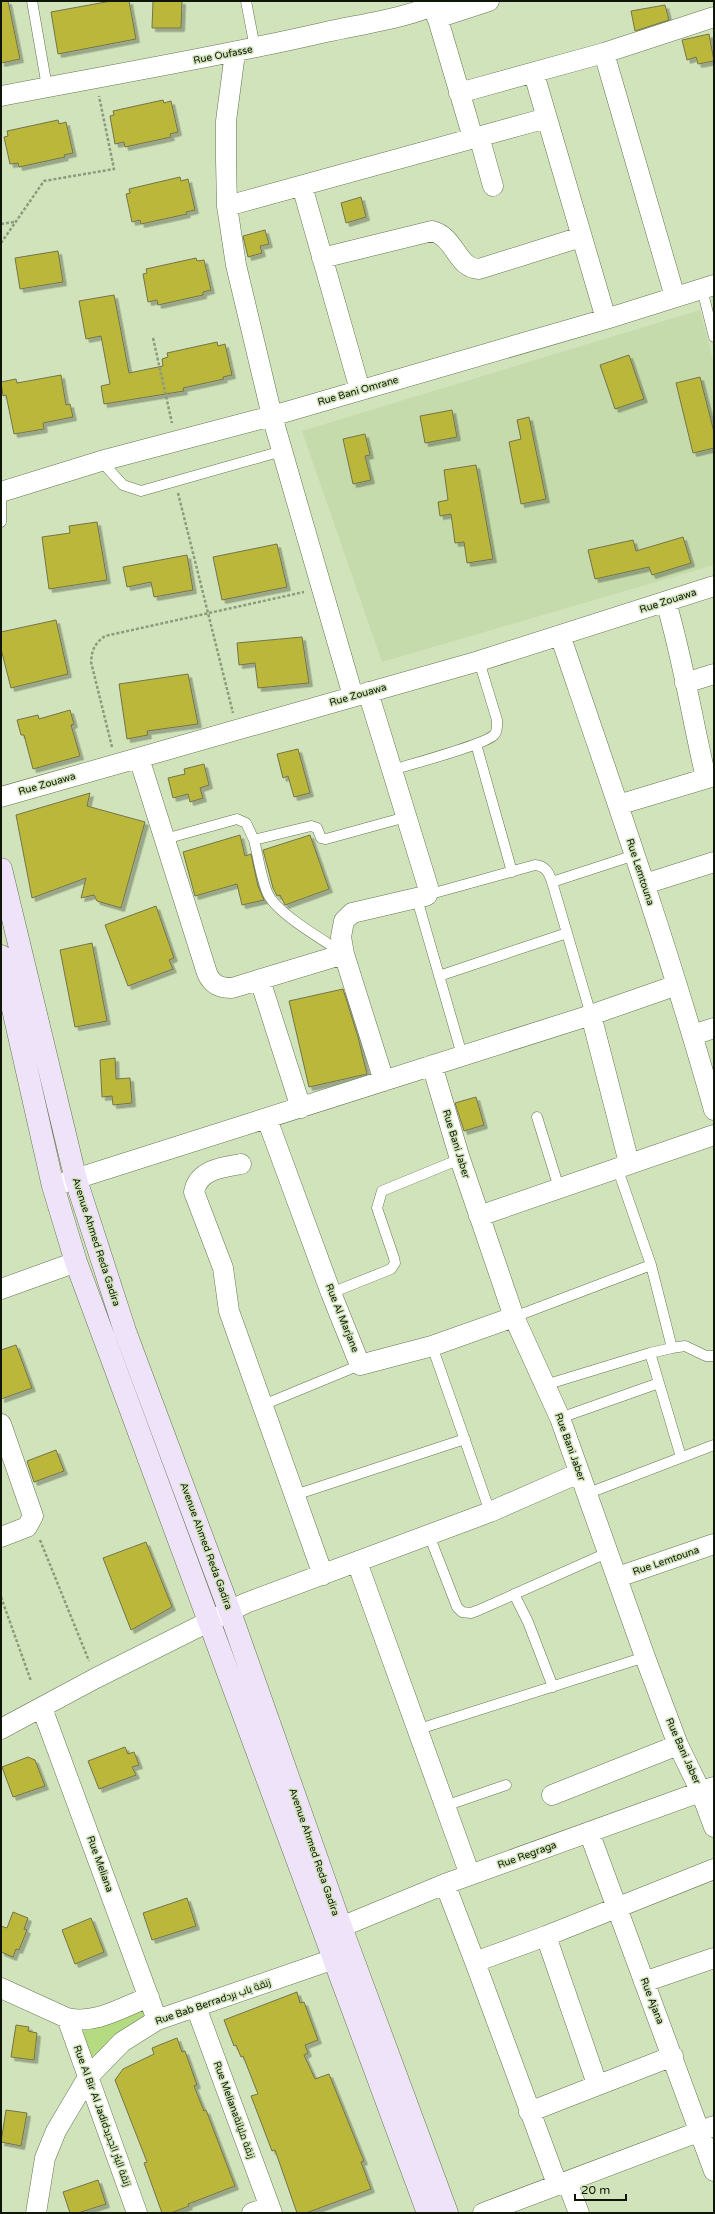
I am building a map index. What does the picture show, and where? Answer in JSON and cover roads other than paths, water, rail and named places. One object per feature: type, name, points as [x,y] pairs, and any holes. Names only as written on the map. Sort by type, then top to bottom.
[{"type":"main road","name":"Avenue Ahmed Reda Gadira","points":[[1,869],[76,1180],[125,1331],[230,1612],[341,1927],[447,2213]]},
{"type":"main road","name":"Avenue Ahmed Reda Gadira","points":[[1,956],[54,1186],[76,1262],[428,2213]]},
{"type":"street","name":"Rue Oufasse","points":[[1,96],[235,53],[438,8],[490,1]]},
{"type":"street","points":[[438,8],[459,93],[494,186]]},
{"type":"street","points":[[459,93],[534,74],[714,17]]},
{"type":"street","points":[[235,53],[226,121],[228,206],[236,265],[272,416],[322,588],[361,694],[393,770],[428,887],[422,897],[352,913],[347,916],[341,928],[344,954],[384,1081]]},
{"type":"street","points":[[604,53],[675,297]]},
{"type":"street","points":[[534,74],[606,319]]},
{"type":"street","points":[[228,206],[547,118]]},
{"type":"street","points":[[302,186],[360,390]]},
{"type":"street","points":[[322,258],[432,230],[444,235],[468,267],[479,269],[581,237]]},
{"type":"street","name":"Rue Bani Omrane","points":[[1,492],[101,461],[272,416],[606,319],[708,287]]},
{"type":"street","name":"Rue Zouawa","points":[[1,797],[479,661],[714,586]]},
{"type":"street","points":[[618,805],[710,777],[685,683],[677,640],[666,602]]},
{"type":"street","name":"Rue Lemtouna","points":[[560,635],[645,884],[714,1110]]},
{"type":"street","points":[[685,683],[714,674]]},
{"type":"street","points":[[139,758],[210,979],[224,988],[232,988],[344,954]]},
{"type":"street","points":[[645,884],[714,862]]},
{"type":"street","points":[[260,980],[301,1108]]},
{"type":"street","points":[[54,1186],[591,1015],[677,985]]},
{"type":"street","points":[[591,1015],[623,1165]]},
{"type":"street","points":[[692,1035],[714,1028]]},
{"type":"street","name":"Rue Bani Jaber","points":[[432,1065],[460,1160],[514,1317],[560,1418],[586,1494],[618,1577],[645,1658],[678,1745],[708,1790],[714,1827]]},
{"type":"street","name":"Rue Al Marjane","points":[[267,1119],[331,1293],[360,1365],[432,1346],[514,1317]]},
{"type":"street","points":[[479,1216],[623,1165],[714,1135]]},
{"type":"street","points":[[240,1164],[220,1168],[203,1175],[195,1185],[194,1192],[222,1268],[227,1302],[323,1575]]},
{"type":"street","points":[[1,1289],[76,1262]]},
{"type":"street","points":[[1,1424],[32,1512],[32,1520],[23,1529],[1,1537]]},
{"type":"street","points":[[1,1729],[96,1678],[246,1603],[490,1512],[579,1473]]},
{"type":"street","name":"Rue Lemtouna","points":[[618,1577],[714,1544]]},
{"type":"street","points":[[357,1562],[416,1730],[470,1875]]},
{"type":"street","name":"Rue Meliana","points":[[42,1708],[157,2020]]},
{"type":"street","points":[[552,1795],[678,1745]]},
{"type":"street","name":"Rue Regraga","points":[[341,1927],[445,1884],[708,1790]]},
{"type":"street","name":"Rue Ajana","points":[[589,1832],[616,1908],[673,2056],[707,2129],[714,2171]]},
{"type":"street","points":[[475,1962],[546,1936],[714,1869]]},
{"type":"street","points":[[445,1884],[529,2112],[562,2183],[579,2213]]},
{"type":"street","points":[[546,1936],[597,2084]]},
{"type":"street","points":[[644,1982],[714,1958]]},
{"type":"street","name":"Rue Bab Berradزنقة باب برد","points":[[36,2213],[41,2175],[51,2142],[88,2077],[122,2042],[157,2020],[334,1959]]},
{"type":"street","points":[[1,1988],[67,2018],[84,2021],[149,1997]]},
{"type":"street","name":"Rue Melianaزنقة مليانة","points":[[196,2007],[264,2211]]},
{"type":"street","name":"Rue Al Bir Al Jadidزنقة البئر الجديد","points":[[67,2018],[137,2213]]},
{"type":"street","points":[[529,2112],[597,2084],[673,2056]]},
{"type":"street","points":[[483,2213],[707,2129]]},
{"type":"lane","points":[[32,1],[47,87]]},
{"type":"lane","points":[[246,1],[255,48]]},
{"type":"lane","points":[[708,287],[714,337]]},
{"type":"lane","points":[[101,461],[123,485],[132,490],[150,490],[282,451]]},
{"type":"lane","points":[[1,501],[1,522]]},
{"type":"lane","points":[[393,770],[476,744],[494,736],[498,728],[479,661]]},
{"type":"lane","points":[[476,744],[512,872]]},
{"type":"lane","points":[[254,840],[311,826],[317,828],[321,838],[326,839],[406,817]]},
{"type":"lane","points":[[165,839],[237,819],[246,823],[254,840],[269,896],[289,916],[344,954]]},
{"type":"lane","points":[[552,882],[635,855]]},
{"type":"lane","points":[[462,1055],[439,976],[422,897],[536,865],[540,866],[549,874],[552,882],[591,1015]]},
{"type":"lane","points":[[439,976],[567,933]]},
{"type":"lane","points":[[537,1117],[559,1188]]},
{"type":"lane","points":[[331,1293],[391,1270],[393,1266],[394,1258],[377,1208],[377,1202],[382,1191],[460,1160]]},
{"type":"lane","points":[[623,1165],[672,1348]]},
{"type":"lane","points":[[514,1317],[651,1265]]},
{"type":"lane","points":[[432,1346],[490,1512]]},
{"type":"lane","points":[[545,1385],[650,1353],[672,1348],[686,1346],[706,1356],[714,1356]]},
{"type":"lane","points":[[650,1353],[681,1457]]},
{"type":"lane","points":[[263,1405],[360,1365]]},
{"type":"lane","points":[[560,1418],[659,1382]]},
{"type":"lane","points":[[295,1495],[465,1439]]},
{"type":"lane","points":[[586,1494],[714,1445]]},
{"type":"lane","points":[[429,1535],[457,1607],[462,1612],[471,1613],[608,1552]]},
{"type":"lane","points":[[514,1594],[528,1622],[553,1687]]},
{"type":"lane","points":[[416,1730],[645,1658]]},
{"type":"lane","points":[[444,1806],[506,1785]]}]
